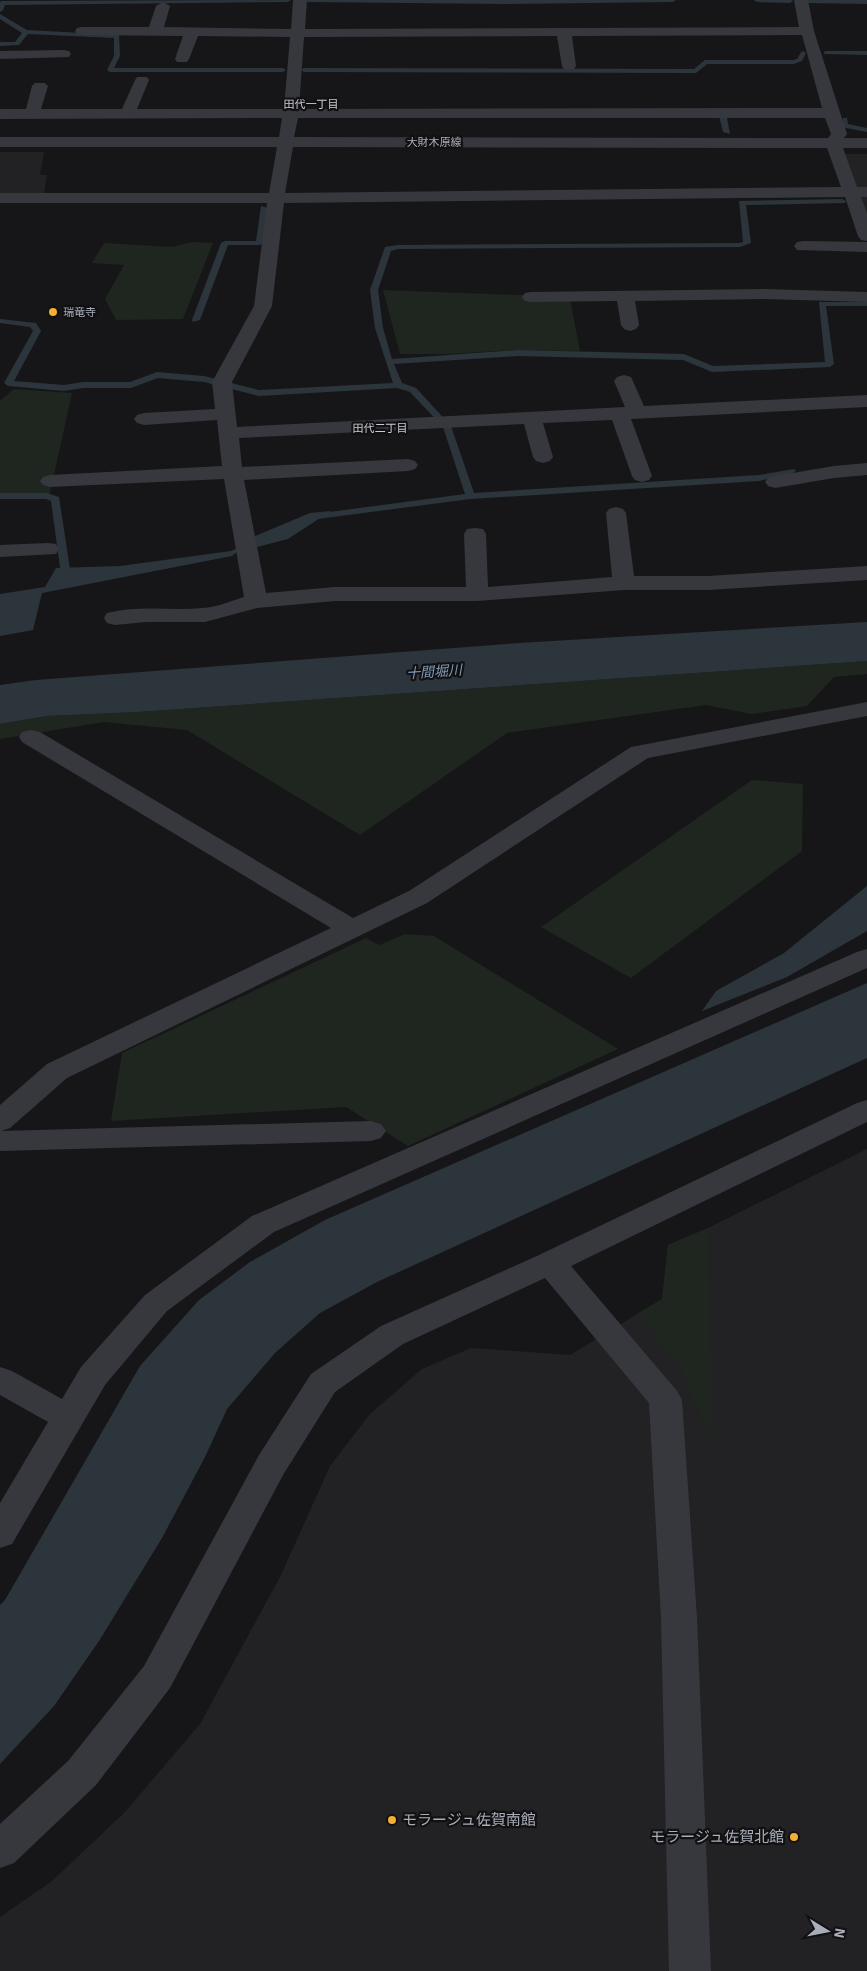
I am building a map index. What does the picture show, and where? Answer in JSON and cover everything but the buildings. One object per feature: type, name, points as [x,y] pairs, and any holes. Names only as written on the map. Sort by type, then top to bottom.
[{"type":"street","points":[[256,601],[233,473],[222,385],[263,306],[276,198],[291,112],[300,0]]},
{"type":"street","points":[[801,0],[807,31],[839,134],[833,143],[860,192],[867,236]]},
{"type":"street","points":[[156,32],[163,6]]},
{"type":"street","points":[[412,16],[412,33]]},
{"type":"street","points":[[606,16],[609,32]]},
{"type":"street","points":[[701,16],[705,32]]},
{"type":"street","points":[[82,31],[412,33],[508,28],[564,32],[807,31]]},
{"type":"street","points":[[182,59],[192,32]]},
{"type":"street","points":[[564,32],[569,66]]},
{"type":"street","points":[[0,55],[64,54]]},
{"type":"street","points":[[128,113],[142,80]]},
{"type":"street","points":[[32,114],[40,86]]},
{"type":"street","points":[[0,114],[291,112],[501,106],[596,106],[831,113]]},
{"type":"street","name":"大財木原線","points":[[0,142],[867,143]]},
{"type":"street","points":[[0,198],[276,198],[860,192]]},
{"type":"street","points":[[803,246],[867,246]]},
{"type":"street","points":[[531,297],[765,294],[867,297]]},
{"type":"street","points":[[625,295],[630,325]]},
{"type":"street","points":[[624,381],[642,476]]},
{"type":"street","points":[[144,419],[226,423],[444,422],[867,401]]},
{"type":"street","points":[[532,418],[543,457]]},
{"type":"street","points":[[50,481],[217,472],[252,474],[408,465]]},
{"type":"street","points":[[776,482],[834,472],[867,469]]},
{"type":"street","points":[[616,513],[624,584]]},
{"type":"street","points":[[475,534],[476,594]]},
{"type":"street","points":[[0,551],[48,549]]},
{"type":"street","points":[[115,618],[146,615],[205,614],[256,601],[335,594],[476,594],[624,584],[708,583],[867,573]]},
{"type":"street","points":[[0,1121],[57,1071],[418,897],[640,752],[867,709]]},
{"type":"street","points":[[31,737],[352,929]]},
{"type":"street","points":[[0,1534],[93,1376],[156,1303],[263,1224],[867,958]]},
{"type":"street","points":[[0,1850],[82,1773],[158,1677],[270,1465],[323,1383],[392,1335],[550,1263],[867,1110]]},
{"type":"street","points":[[0,1141],[371,1131]]},
{"type":"street","points":[[550,1263],[665,1400],[679,1618],[690,1971]]},
{"type":"street","points":[[0,1380],[69,1418]]},
{"type":"shaded area","points":[[0,152],[44,152],[40,175],[47,175],[44,194],[0,194]]},
{"type":"shaded area","points":[[841,154],[867,154],[867,222]]},
{"type":"shaded area","points":[[193,242],[213,243],[183,319],[116,320],[105,299],[124,265],[92,263],[104,243],[172,247]]},
{"type":"shaded area","points":[[383,290],[517,295],[569,294],[580,351],[516,350],[447,354],[400,354]]},
{"type":"shaded area","points":[[14,389],[72,393],[50,493],[0,493],[0,401]]},
{"type":"shaded area","points":[[867,661],[867,674],[834,677],[807,706],[751,714],[706,705],[507,733],[360,835],[187,730],[104,722],[0,739],[0,724],[47,716],[137,712]]},
{"type":"shaded area","points":[[752,780],[803,784],[802,851],[631,978],[541,927]]},
{"type":"shaded area","points":[[405,934],[434,936],[618,1049],[408,1146],[346,1107],[111,1121],[122,1053],[366,938],[379,945]]},
{"type":"shaded area","points":[[867,1149],[867,1971],[0,1971],[0,1917],[52,1881],[125,1812],[200,1724],[281,1575],[330,1466],[370,1414],[422,1369],[471,1348],[570,1355],[662,1299],[668,1245],[708,1228]]},
{"type":"shaded area","points":[[708,1228],[712,1440],[679,1366],[637,1314],[662,1299],[668,1245]]},
{"type":"water","points":[[331,511],[288,539],[237,552],[232,556],[42,593],[33,630],[0,636],[0,594],[45,587],[56,568],[120,566],[231,551],[251,542],[253,537],[310,513]]},
{"type":"water","name":"十間堀川","points":[[867,622],[867,661],[137,712],[47,716],[0,724],[0,685],[36,680],[519,643]]},
{"type":"water","points":[[867,886],[867,931],[787,977],[702,1011],[716,991],[784,953]]},
{"type":"water","points":[[867,983],[867,1058],[377,1282],[320,1313],[275,1353],[227,1409],[205,1457],[162,1538],[99,1641],[54,1706],[0,1764],[0,1605],[5,1600],[140,1366],[199,1300],[250,1262],[325,1220]]},
{"type":"waterway","points":[[0,10],[2,3],[288,0]]},
{"type":"waterway","points":[[308,0],[505,2],[673,0]]},
{"type":"waterway","points":[[757,0],[790,1]]},
{"type":"waterway","points":[[808,1],[867,2]]},
{"type":"waterway","points":[[0,16],[26,32]]},
{"type":"waterway","points":[[0,44],[17,44],[26,32]]},
{"type":"waterway","points":[[26,32],[117,36],[117,56],[110,70],[283,70]]},
{"type":"waterway","points":[[304,70],[696,71],[705,62],[794,62],[800,60],[803,53]]},
{"type":"waterway","points":[[826,53],[867,53]]},
{"type":"waterway","points":[[727,132],[723,116],[737,116]]},
{"type":"waterway","points":[[845,119],[844,125],[867,130]]},
{"type":"waterway","points":[[389,362],[379,328],[374,290],[388,249],[398,247],[740,245],[747,243],[742,203],[842,201]]},
{"type":"waterway","points":[[196,320],[225,243],[260,243],[264,208]]},
{"type":"waterway","points":[[389,362],[518,353],[684,357],[712,369],[830,364],[822,304],[867,304]]},
{"type":"waterway","points":[[0,321],[33,325],[37,331],[8,383],[64,388],[83,385],[131,385],[157,375],[204,379],[259,393],[398,385]]},
{"type":"waterway","points":[[389,362],[398,385]]},
{"type":"waterway","points":[[398,385],[413,390],[447,426],[470,496]]},
{"type":"waterway","points":[[470,496],[759,478],[791,471]]},
{"type":"waterway","points":[[0,496],[47,496],[56,499],[67,582]]},
{"type":"waterway","points":[[310,517],[470,496]]},
{"type":"place","name":"瑞竜寺","points":[[53,312]]},
{"type":"place","name":"モラージュ佐賀南館","points":[[392,1820]]},
{"type":"place","name":"モラージュ佐賀北館","points":[[794,1837]]},
{"type":"district","name":"田代一丁目","points":[[311,104]]},
{"type":"district","name":"田代二丁目","points":[[380,428]]}]
